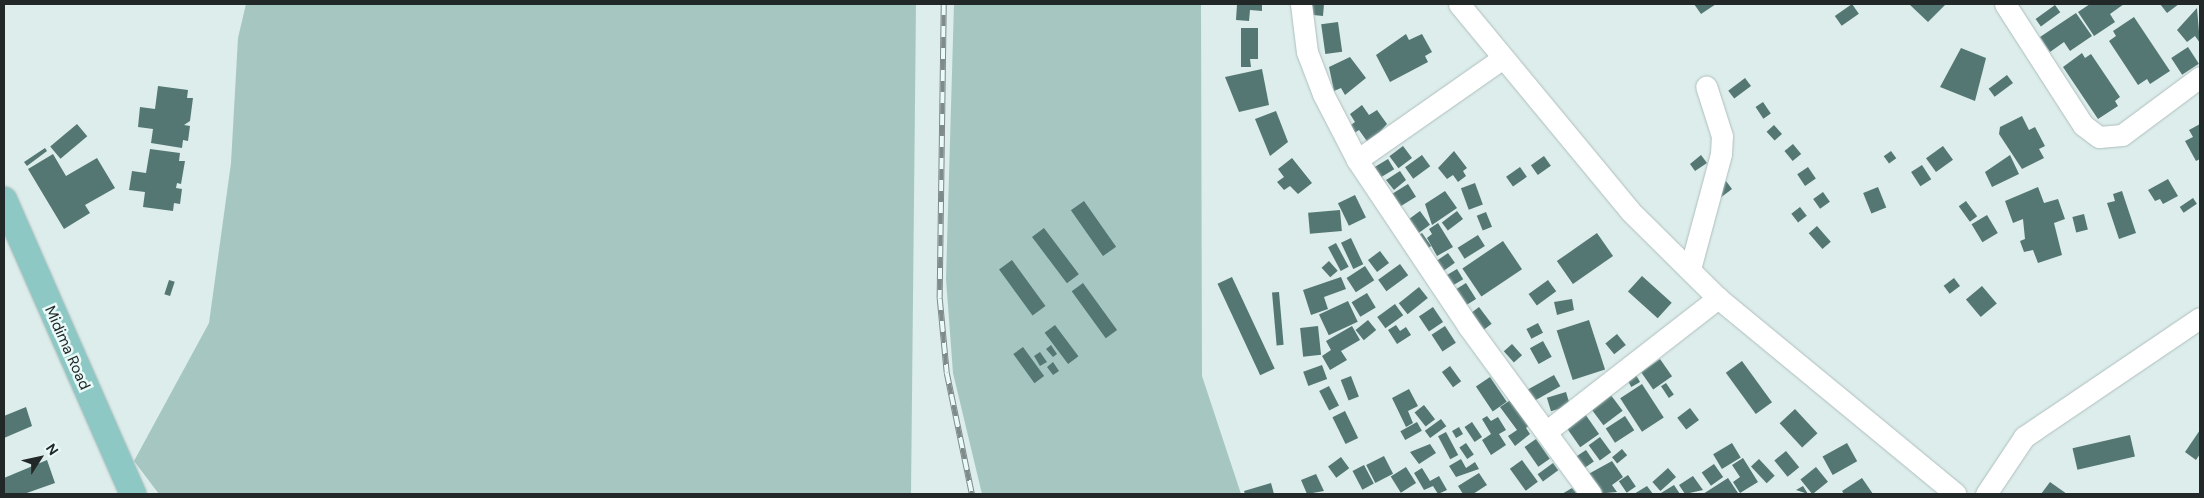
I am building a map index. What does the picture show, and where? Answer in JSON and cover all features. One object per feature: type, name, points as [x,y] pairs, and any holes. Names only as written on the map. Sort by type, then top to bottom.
[{"type":"main road","name":"Midima Road","points":[[4,200],[134,494]]},
{"type":"street","points":[[1300,4],[1307,52],[1322,94],[1357,160],[1468,326],[1547,431],[1591,494]]},
{"type":"street","points":[[1459,4],[1501,59],[1630,211],[1718,298],[1956,494]]},
{"type":"street","points":[[2004,4],[2083,125],[2099,137],[2122,135],[2200,77]]},
{"type":"street","points":[[1357,160],[1501,59]]},
{"type":"street","points":[[1690,269],[1721,154],[1722,136],[1706,86]]},
{"type":"street","points":[[1547,431],[1718,298]]},
{"type":"street","points":[[1986,494],[2024,437],[2200,318]]},
{"type":"shaded area","points":[[246,4],[916,4],[911,494],[159,494],[134,461],[209,323],[231,163],[238,38]]},
{"type":"shaded area","points":[[954,4],[1201,4],[1202,376],[1241,494],[982,494],[953,373],[946,279]]},
{"type":"building","points":[[1237,4],[1262,4],[1262,11],[1250,10],[1249,21],[1236,20]]},
{"type":"building","points":[[1305,4],[1324,4],[1323,16],[1304,14]]},
{"type":"building","points":[[1694,4],[1716,4],[1701,14]]},
{"type":"building","points":[[1852,4],[1859,14],[1842,26],[1835,16]]},
{"type":"building","points":[[1909,4],[1946,4],[1928,22]]},
{"type":"building","points":[[2090,4],[2124,4],[2110,14],[2115,22],[2094,36],[2078,12]]},
{"type":"building","points":[[2160,4],[2179,4],[2167,13]]},
{"type":"building","points":[[2055,5],[2060,12],[2041,26],[2036,19]]},
{"type":"building","points":[[2197,8],[2200,43],[2195,36],[2187,42],[2177,30]]},
{"type":"building","points":[[2076,13],[2092,36],[2070,51],[2064,42],[2050,52],[2040,37]]},
{"type":"building","points":[[2134,17],[2170,71],[2150,84],[2147,79],[2138,85],[2109,41],[2116,36],[2113,31]]},
{"type":"building","points":[[1338,22],[1342,52],[1325,54],[1321,24]]},
{"type":"building","points":[[1241,28],[1258,28],[1258,59],[1250,59],[1251,67],[1241,67]]},
{"type":"building","points":[[1406,34],[1409,40],[1422,34],[1432,52],[1425,56],[1428,62],[1390,82],[1376,55]]},
{"type":"building","points":[[2188,47],[2199,64],[2182,75],[2171,58]]},
{"type":"building","points":[[1961,48],[1986,58],[1975,101],[1940,87]]},
{"type":"building","points":[[2082,53],[2085,58],[2091,54],[2120,97],[2115,101],[2118,106],[2098,119],[2063,67]]},
{"type":"building","points":[[1350,57],[1366,78],[1345,95],[1341,88],[1334,91],[1329,67]]},
{"type":"building","points":[[1262,69],[1269,105],[1239,112],[1225,77]]},
{"type":"building","points":[[2007,75],[2013,83],[1995,97],[1989,89]]},
{"type":"building","points":[[1745,78],[1751,86],[1734,99],[1728,91]]},
{"type":"building","points":[[158,86],[188,90],[187,98],[193,98],[190,121],[184,125],[190,126],[188,141],[183,140],[182,148],[151,143],[153,129],[138,127],[140,107],[155,109]]},
{"type":"building","points":[[1763,102],[1771,114],[1763,119],[1756,107]]},
{"type":"building","points":[[1362,105],[1369,115],[1377,110],[1387,124],[1369,144],[1359,130],[1353,134],[1348,127],[1355,122],[1350,114]]},
{"type":"building","points":[[1276,111],[1288,142],[1270,156],[1255,119]]},
{"type":"building","points":[[2022,116],[2029,130],[2035,127],[2045,146],[2039,149],[2044,158],[2022,169],[1999,134],[2000,127]]},
{"type":"building","points":[[77,124],[87,136],[60,159],[50,146]]},
{"type":"building","points":[[2200,124],[2200,159],[2196,161],[2185,141],[2193,137],[2189,130]]},
{"type":"building","points":[[1774,125],[1782,134],[1775,141],[1767,132]]},
{"type":"building","points":[[1793,144],[1801,154],[1793,161],[1784,151]]},
{"type":"building","points":[[1403,146],[1412,158],[1398,168],[1389,156]]},
{"type":"building","points":[[1943,146],[1953,160],[1936,172],[1926,158]]},
{"type":"building","points":[[45,148],[47,151],[27,166],[24,162]]},
{"type":"building","points":[[150,149],[180,153],[179,161],[185,161],[181,184],[177,183],[176,188],[182,189],[180,204],[174,203],[173,211],[143,207],[145,192],[129,190],[132,171],[146,173]]},
{"type":"building","points":[[1454,151],[1467,168],[1463,171],[1466,176],[1458,182],[1453,175],[1447,179],[1438,168]]},
{"type":"building","points":[[1891,151],[1896,158],[1889,164],[1884,156]]},
{"type":"building","points":[[53,154],[66,176],[97,158],[115,188],[85,205],[90,213],[64,229],[28,169]]},
{"type":"building","points":[[1422,155],[1430,166],[1413,179],[1405,167]]},
{"type":"building","points":[[1701,155],[1707,163],[1695,171],[1690,164]]},
{"type":"building","points":[[2010,155],[2019,174],[1992,187],[1985,172]]},
{"type":"building","points":[[1544,156],[1551,166],[1538,175],[1531,165]]},
{"type":"building","points":[[1292,158],[1312,183],[1298,194],[1290,186],[1284,190],[1277,182],[1284,177],[1278,169]]},
{"type":"building","points":[[1388,159],[1394,169],[1380,178],[1374,167]]},
{"type":"building","points":[[1922,165],[1931,179],[1920,186],[1911,172]]},
{"type":"building","points":[[1520,167],[1527,177],[1513,187],[1506,177]]},
{"type":"building","points":[[1808,167],[1816,179],[1805,186],[1797,174]]},
{"type":"building","points":[[1400,171],[1406,180],[1394,190],[1386,180]]},
{"type":"building","points":[[2168,179],[2178,196],[2163,204],[2160,199],[2155,201],[2148,190]]},
{"type":"building","points":[[1726,181],[1732,189],[1718,199],[1712,191]]},
{"type":"building","points":[[1475,183],[1483,205],[1469,210],[1461,188]]},
{"type":"building","points":[[1408,184],[1416,197],[1400,207],[1392,194]]},
{"type":"building","points":[[1878,187],[1886,207],[1871,213],[1863,193]]},
{"type":"building","points":[[2038,187],[2044,203],[2058,199],[2065,219],[2054,223],[2062,255],[2038,263],[2033,250],[2024,252],[2020,241],[2025,239],[2023,219],[2013,223],[2005,201]]},
{"type":"building","points":[[1445,191],[1457,208],[1432,225],[1425,204]]},
{"type":"building","points":[[2122,191],[2136,233],[2119,239],[2107,203],[2115,201],[2113,194]]},
{"type":"building","points":[[1823,192],[1830,202],[1820,209],[1813,199]]},
{"type":"building","points":[[1355,195],[1366,217],[1349,226],[1338,203]]},
{"type":"building","points":[[2193,198],[2197,204],[2184,213],[2180,207]]},
{"type":"building","points":[[1084,201],[1116,247],[1103,256],[1071,210]]},
{"type":"building","points":[[1966,201],[1977,216],[1970,222],[1959,206]]},
{"type":"building","points":[[1800,207],[1807,216],[1798,222],[1791,214]]},
{"type":"building","points":[[1340,210],[1342,231],[1310,234],[1308,213]]},
{"type":"building","points":[[1420,211],[1430,225],[1415,236],[1405,222]]},
{"type":"building","points":[[1457,211],[1463,219],[1448,230],[1442,222]]},
{"type":"building","points":[[1486,212],[1492,227],[1483,231],[1477,216]]},
{"type":"building","points":[[2084,214],[2088,230],[2076,232],[2072,217]]},
{"type":"building","points":[[1987,215],[1998,233],[1982,242],[1972,224]]},
{"type":"building","points":[[1438,223],[1453,247],[1437,256],[1427,238],[1432,234],[1429,229]]},
{"type":"building","points":[[1817,226],[1831,242],[1822,249],[1809,233]]},
{"type":"building","points":[[1044,228],[1079,274],[1067,283],[1032,237]]},
{"type":"building","points":[[1422,233],[1431,246],[1421,254],[1411,240]]},
{"type":"building","points":[[1597,233],[1613,256],[1573,284],[1557,261]]},
{"type":"building","points":[[1478,235],[1485,246],[1465,259],[1458,248]]},
{"type":"building","points":[[1351,238],[1363,264],[1353,269],[1341,243]]},
{"type":"building","points":[[1503,241],[1522,269],[1481,297],[1462,268]]},
{"type":"building","points":[[1336,243],[1349,267],[1341,271],[1328,247]]},
{"type":"building","points":[[1380,251],[1389,263],[1377,272],[1368,260]]},
{"type":"building","points":[[1448,253],[1455,263],[1443,271],[1436,262]]},
{"type":"building","points":[[1012,260],[1046,306],[1033,316],[999,269]]},
{"type":"building","points":[[1329,261],[1338,271],[1330,277],[1322,268]]},
{"type":"building","points":[[1400,264],[1408,275],[1386,291],[1378,280]]},
{"type":"building","points":[[1365,266],[1374,280],[1356,292],[1347,278]]},
{"type":"building","points":[[1457,269],[1463,279],[1448,289],[1442,278]]},
{"type":"building","points":[[1642,276],[1672,303],[1658,318],[1628,292]]},
{"type":"building","points":[[1232,277],[1275,369],[1260,375],[1217,284]]},
{"type":"building","points":[[1341,277],[1346,289],[1324,297],[1328,309],[1311,315],[1303,290]]},
{"type":"building","points":[[1954,278],[1960,286],[1950,294],[1944,286]]},
{"type":"building","points":[[169,280],[175,282],[170,296],[164,294]]},
{"type":"building","points":[[1548,280],[1556,291],[1537,305],[1529,294]]},
{"type":"building","points":[[1083,283],[1117,330],[1106,338],[1072,291]]},
{"type":"building","points":[[1466,283],[1476,299],[1462,308],[1452,292]]},
{"type":"building","points":[[1982,286],[1997,304],[1981,317],[1966,299]]},
{"type":"building","points":[[1419,287],[1428,298],[1408,314],[1399,303]]},
{"type":"building","points":[[1279,292],[1284,345],[1277,345],[1272,293]]},
{"type":"building","points":[[1367,293],[1376,308],[1360,317],[1352,302]]},
{"type":"building","points":[[1572,299],[1574,310],[1557,315],[1554,302]]},
{"type":"building","points":[[1348,301],[1358,322],[1329,335],[1319,315]]},
{"type":"building","points":[[1395,304],[1403,315],[1385,328],[1377,317]]},
{"type":"building","points":[[1433,307],[1443,322],[1429,331],[1419,317]]},
{"type":"building","points":[[1479,307],[1492,324],[1480,332],[1468,315]]},
{"type":"building","points":[[1368,320],[1376,330],[1364,340],[1356,330]]},
{"type":"building","points":[[1589,320],[1605,369],[1573,380],[1557,331]]},
{"type":"building","points":[[1538,323],[1543,333],[1531,339],[1526,329]]},
{"type":"building","points":[[1055,325],[1078,356],[1068,364],[1045,333]]},
{"type":"building","points":[[1396,325],[1400,331],[1406,327],[1411,335],[1397,344],[1388,330]]},
{"type":"building","points":[[1318,326],[1321,355],[1303,357],[1300,328]]},
{"type":"building","points":[[1352,326],[1360,340],[1341,351],[1347,360],[1330,370],[1322,356],[1331,350],[1326,341]]},
{"type":"building","points":[[1445,326],[1456,343],[1442,351],[1432,335]]},
{"type":"building","points":[[1617,334],[1626,345],[1614,354],[1605,343]]},
{"type":"building","points":[[1543,341],[1552,357],[1539,364],[1530,348]]},
{"type":"building","points":[[1512,344],[1522,355],[1514,363],[1504,351]]},
{"type":"building","points":[[1051,345],[1057,354],[1053,357],[1046,349]]},
{"type":"building","points":[[1023,347],[1044,376],[1034,383],[1013,354]]},
{"type":"building","points":[[1040,352],[1047,362],[1040,366],[1034,356]]},
{"type":"building","points":[[1660,359],[1672,376],[1653,389],[1641,372]]},
{"type":"building","points":[[1742,361],[1772,402],[1756,414],[1726,373]]},
{"type":"building","points":[[1053,362],[1059,371],[1053,375],[1047,367]]},
{"type":"building","points":[[1322,365],[1327,379],[1308,386],[1303,372]]},
{"type":"building","points":[[1450,366],[1461,381],[1453,387],[1442,372]]},
{"type":"building","points":[[1554,375],[1560,386],[1532,402],[1526,391]]},
{"type":"building","points":[[1636,375],[1640,382],[1631,387],[1627,380]]},
{"type":"building","points":[[1351,376],[1359,397],[1349,400],[1341,380]]},
{"type":"building","points":[[1490,377],[1507,402],[1493,411],[1476,387]]},
{"type":"building","points":[[1666,383],[1674,395],[1669,398],[1661,386]]},
{"type":"building","points":[[1642,384],[1664,418],[1642,432],[1620,398]]},
{"type":"building","points":[[1329,386],[1339,406],[1329,411],[1319,391]]},
{"type":"building","points":[[1409,389],[1418,406],[1408,411],[1413,423],[1406,427],[1392,398]]},
{"type":"building","points":[[1607,390],[1623,411],[1603,425],[1588,404]]},
{"type":"building","points":[[1566,392],[1570,405],[1551,411],[1547,398]]},
{"type":"building","points":[[1512,399],[1531,424],[1526,428],[1530,434],[1515,446],[1508,436],[1517,430],[1500,407]]},
{"type":"building","points":[[1424,405],[1435,419],[1426,427],[1415,412]]},
{"type":"building","points":[[26,407],[32,426],[4,438],[4,416]]},
{"type":"building","points":[[1690,408],[1699,420],[1686,430],[1677,418]]},
{"type":"building","points":[[1795,409],[1818,433],[1802,447],[1780,423]]},
{"type":"building","points":[[1345,411],[1358,438],[1346,444],[1332,417]]},
{"type":"building","points":[[1583,411],[1599,434],[1580,447],[1564,424]]},
{"type":"building","points":[[1487,416],[1491,421],[1498,417],[1506,430],[1499,434],[1506,445],[1491,455],[1482,440],[1491,434],[1482,419]]},
{"type":"building","points":[[1625,416],[1634,430],[1615,443],[1606,429]]},
{"type":"building","points":[[1441,419],[1446,426],[1430,438],[1425,431]]},
{"type":"building","points":[[1417,422],[1422,431],[1405,440],[1400,431]]},
{"type":"building","points":[[1472,422],[1482,437],[1475,442],[1465,427]]},
{"type":"building","points":[[1459,427],[1463,434],[1456,438],[1452,431]]},
{"type":"building","points":[[2200,430],[2200,454],[2196,460],[2185,452]]},
{"type":"building","points":[[1446,432],[1458,455],[1450,459],[1438,436]]},
{"type":"building","points":[[2130,435],[2135,456],[2077,470],[2073,448]]},
{"type":"building","points":[[1600,437],[1611,452],[1600,461],[1589,445]]},
{"type":"building","points":[[1536,439],[1550,459],[1538,467],[1525,447]]},
{"type":"building","points":[[1466,443],[1474,455],[1467,459],[1459,447]]},
{"type":"building","points":[[1732,443],[1741,458],[1722,469],[1713,454]]},
{"type":"building","points":[[1847,443],[1857,461],[1833,475],[1823,457]]},
{"type":"building","points":[[1430,444],[1436,453],[1419,464],[1410,452]]},
{"type":"building","points":[[1622,449],[1627,455],[1617,463],[1612,457]]},
{"type":"building","points":[[1586,450],[1594,462],[1582,469],[1574,458]]},
{"type":"building","points":[[1786,451],[1799,467],[1788,477],[1774,460]]},
{"type":"building","points":[[1384,456],[1393,474],[1375,483],[1366,465]]},
{"type":"building","points":[[1341,457],[1349,468],[1336,478],[1328,466]]},
{"type":"building","points":[[1743,458],[1758,482],[1740,493],[1733,482],[1740,477],[1732,465]]},
{"type":"building","points":[[1461,459],[1466,468],[1475,462],[1479,469],[1456,477],[1449,466]]},
{"type":"building","points":[[1759,459],[1775,476],[1767,483],[1751,467]]},
{"type":"building","points":[[47,460],[55,483],[24,494],[4,494],[4,478]]},
{"type":"building","points":[[1522,460],[1538,482],[1526,491],[1510,469]]},
{"type":"building","points":[[1612,461],[1623,477],[1612,485],[1617,492],[1595,494],[1583,477]]},
{"type":"building","points":[[1553,463],[1558,470],[1543,481],[1538,474]]},
{"type":"building","points":[[1714,464],[1723,477],[1711,486],[1702,473]]},
{"type":"building","points":[[1364,465],[1374,484],[1362,490],[1353,471]]},
{"type":"building","points":[[1406,467],[1416,483],[1401,493],[1391,477]]},
{"type":"building","points":[[1816,467],[1828,482],[1812,494],[1800,480]]},
{"type":"building","points":[[1422,468],[1430,481],[1439,476],[1447,490],[1438,494],[1433,486],[1424,490],[1414,473]]},
{"type":"building","points":[[1668,468],[1676,477],[1660,491],[1652,482]]},
{"type":"building","points":[[1479,473],[1487,485],[1473,494],[1463,494],[1458,486]]},
{"type":"building","points":[[1316,474],[1324,491],[1307,494],[1301,480]]},
{"type":"building","points":[[1628,475],[1636,487],[1627,493],[1619,481]]},
{"type":"building","points":[[1693,476],[1703,490],[1685,494],[1679,485]]},
{"type":"building","points":[[1728,478],[1738,493],[1703,494]]},
{"type":"building","points":[[1862,478],[1873,494],[1844,494],[1842,491]]},
{"type":"building","points":[[2050,482],[2067,494],[2041,494]]},
{"type":"building","points":[[1271,483],[1274,494],[1245,494],[1244,491]]},
{"type":"building","points":[[1674,485],[1680,494],[1661,493]]},
{"type":"building","points":[[1647,486],[1653,494],[1634,494]]},
{"type":"building","points":[[1803,486],[1808,494],[1796,490]]},
{"type":"building","points":[[1572,488],[1577,494],[1562,494]]},
{"type":"railway","points":[[944,4],[940,299],[947,373],[972,494]]}]
